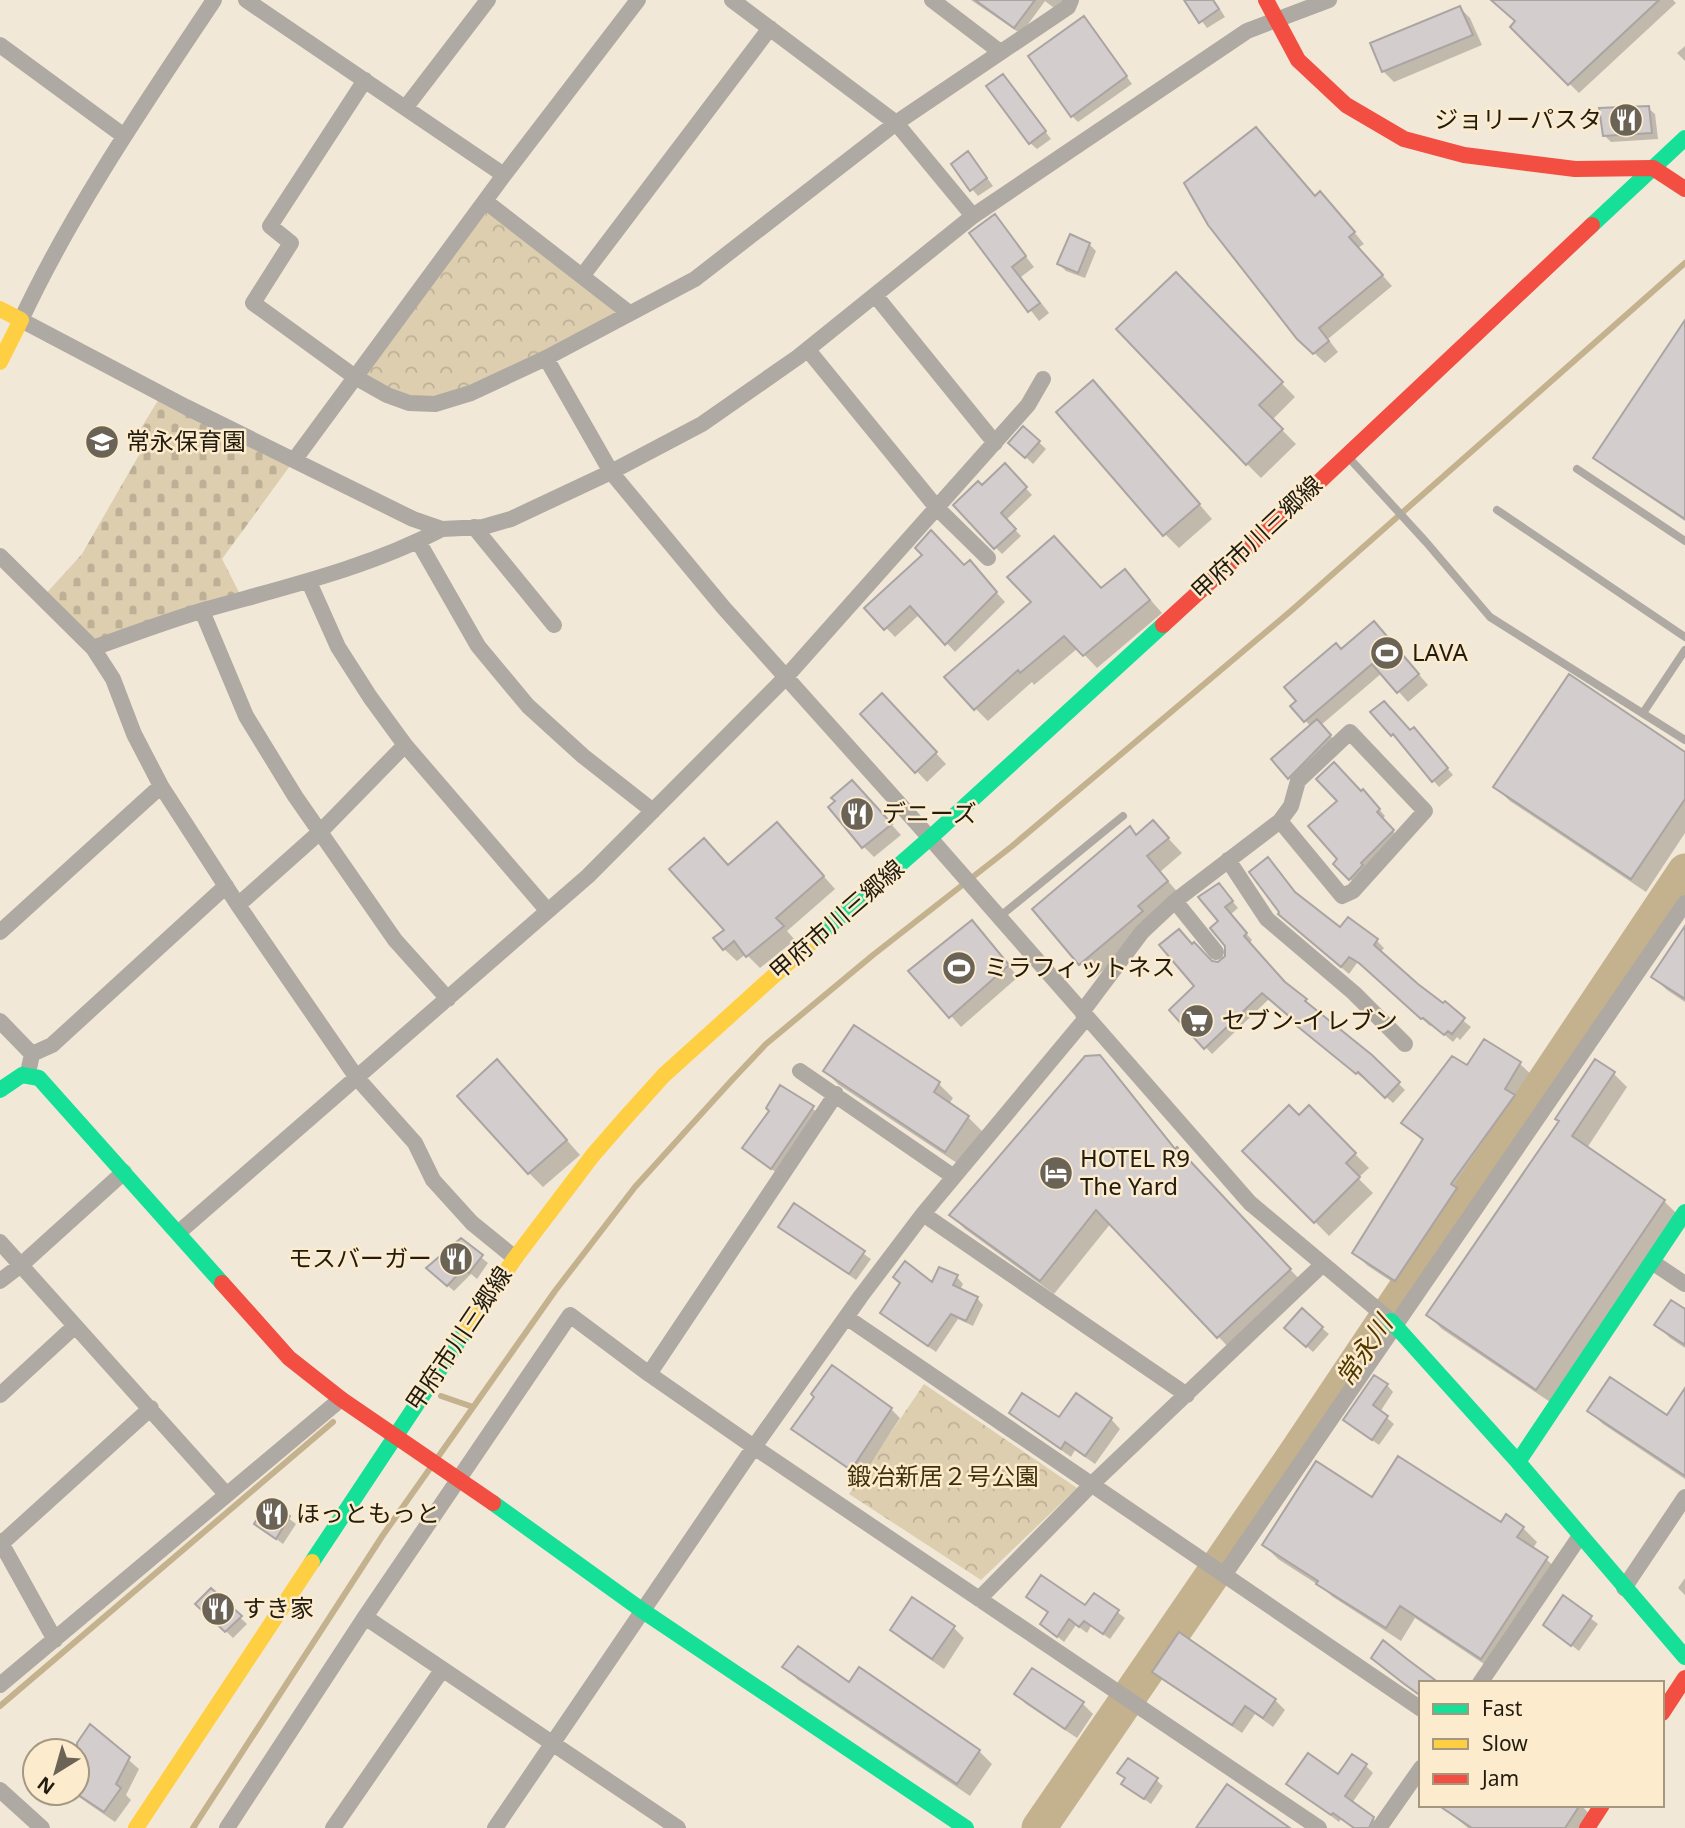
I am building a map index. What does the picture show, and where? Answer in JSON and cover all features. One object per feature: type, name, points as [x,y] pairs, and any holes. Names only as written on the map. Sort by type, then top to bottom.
[{"type":"street","points":[[0,362],[42,275],[124,136],[214,0]]},
{"type":"street","points":[[246,0],[504,175]]},
{"type":"street","points":[[406,107],[488,0]]},
{"type":"street","points":[[295,458],[504,175],[638,0]]},
{"type":"street","points":[[733,0],[895,123],[973,216]]},
{"type":"street","points":[[932,0],[999,51]]},
{"type":"street","points":[[365,80],[270,226],[291,243],[253,303],[355,377],[387,395],[410,403],[435,404],[471,393],[546,358],[628,312],[695,279],[895,123],[1068,7],[1071,0]]},
{"type":"street","points":[[1266,0],[1298,60],[1346,105],[1404,139],[1464,155],[1575,169],[1653,168],[1685,189]]},
{"type":"street","points":[[0,309],[178,403],[295,458],[413,519],[442,528],[483,527],[511,519],[702,424],[808,350],[973,216],[1247,31],[1329,0]]},
{"type":"street","points":[[583,275],[769,28]]},
{"type":"street","points":[[0,45],[124,136]]},
{"type":"street","name":"甲府市川三郷線","points":[[136,1828],[394,1435],[515,1258],[593,1155],[664,1075],[930,838],[1347,455],[1685,138]]},
{"type":"street","points":[[485,201],[628,312]]},
{"type":"street","points":[[875,295],[995,443]]},
{"type":"street","points":[[808,350],[937,508],[988,558]]},
{"type":"street","points":[[546,358],[611,471],[723,607],[1250,1202],[1393,1323],[1518,1462],[1685,1657]]},
{"type":"street","points":[[178,1233],[588,876],[786,677],[1028,405],[1043,379]]},
{"type":"street","points":[[474,527],[554,625]]},
{"type":"street","points":[[93,648],[202,611],[309,582],[418,541],[442,528]]},
{"type":"street","points":[[418,541],[478,646],[528,706],[583,756],[653,811]]},
{"type":"street","points":[[0,556],[93,648],[113,678],[134,734],[161,786],[238,905],[357,1078],[415,1143],[433,1180],[472,1223],[515,1258]]},
{"type":"street","points":[[309,582],[338,648],[405,745],[547,910]]},
{"type":"street","points":[[202,611],[246,716],[295,796],[395,940],[448,999]]},
{"type":"street","points":[[495,1828],[754,1447],[846,1317],[923,1214],[1084,1015],[1142,932],[1175,901],[1280,821],[1291,806],[1298,781],[1350,732],[1425,811],[1353,891],[1342,896],[1280,821]]},
{"type":"street","points":[[238,905],[321,831],[405,745]]},
{"type":"street","points":[[0,932],[161,786]]},
{"type":"street","points":[[1228,860],[1267,919],[1354,993],[1405,1044]]},
{"type":"street","points":[[32,1054],[52,1045],[226,886]]},
{"type":"street","points":[[1175,901],[1216,951]]},
{"type":"street","points":[[1217,1571],[1685,903]]},
{"type":"street","points":[[0,1021],[32,1054]]},
{"type":"street","points":[[28,1073],[32,1054]]},
{"type":"street","points":[[800,1071],[954,1177]]},
{"type":"street","points":[[0,1090],[18,1075],[28,1073],[39,1078],[289,1358],[341,1399],[456,1477],[643,1611],[966,1828]]},
{"type":"street","points":[[649,1374],[836,1094]]},
{"type":"street","points":[[0,1281],[124,1172]]},
{"type":"street","points":[[1518,1462],[1685,1212]]},
{"type":"street","points":[[923,1214],[1187,1395]]},
{"type":"street","points":[[0,1242],[226,1494]]},
{"type":"street","points":[[1652,1262],[1685,1284]]},
{"type":"street","points":[[979,1599],[1092,1484],[1323,1264]]},
{"type":"street","points":[[227,1828],[456,1477],[570,1315],[754,1447],[1319,1828]]},
{"type":"street","points":[[846,1317],[1419,1708]]},
{"type":"street","points":[[0,1395],[75,1326]]},
{"type":"street","points":[[0,1685],[341,1399]]},
{"type":"street","points":[[55,1640],[1,1542],[151,1408]]},
{"type":"street","points":[[1624,1588],[1685,1497]]},
{"type":"street","points":[[1481,1681],[1580,1536]]},
{"type":"street","points":[[365,1616],[678,1828]]},
{"type":"street","points":[[333,1828],[442,1670]]},
{"type":"street","points":[[1664,1710],[1685,1678]]},
{"type":"street","points":[[1380,1828],[1419,1771]]},
{"type":"street","points":[[0,1790],[42,1828]]},
{"type":"street","points":[[1587,1828],[1601,1807]]},
{"type":"lane","points":[[1347,455],[1490,617],[1685,739]]},
{"type":"lane","points":[[1577,470],[1685,541]]},
{"type":"lane","points":[[1497,510],[1685,637]]},
{"type":"lane","points":[[1643,713],[1685,650]]},
{"type":"lane","points":[[998,918],[1123,816]]},
{"type":"green space","points":[[485,201],[628,312],[435,404],[355,377]]},
{"type":"green space","points":[[162,394],[295,459],[222,559],[243,600],[93,648],[42,598],[82,554],[150,436],[141,428]]},
{"type":"green space","name":"鍛冶新居２号公園","points":[[924,1384],[1077,1488],[981,1580],[849,1494]]},
{"type":"building","points":[[975,0],[1035,0],[1014,28]]},
{"type":"building","points":[[1184,0],[1213,0],[1219,9],[1199,23]]},
{"type":"building","points":[[1491,0],[1659,0],[1568,85],[1510,27],[1515,21]]},
{"type":"building","points":[[1460,6],[1473,35],[1382,72],[1370,43]]},
{"type":"building","points":[[1084,16],[1127,76],[1071,117],[1028,56]]},
{"type":"building","points":[[1003,74],[1046,131],[1029,144],[986,86]]},
{"type":"building","name":"ジョリーパスタ","points":[[1649,106],[1652,133],[1603,136],[1599,108]]},
{"type":"building","points":[[1256,127],[1315,196],[1320,191],[1355,232],[1349,237],[1383,275],[1319,328],[1329,341],[1313,354],[1297,339],[1208,225],[1184,183]]},
{"type":"building","points":[[968,151],[987,178],[970,191],[951,164]]},
{"type":"building","points":[[995,214],[1026,256],[1012,267],[1040,303],[1028,312],[969,233]]},
{"type":"building","points":[[1070,234],[1090,243],[1078,273],[1057,264]]},
{"type":"building","points":[[1176,272],[1283,382],[1259,405],[1283,429],[1246,465],[1116,329]]},
{"type":"building","points":[[1685,320],[1685,519],[1593,458]]},
{"type":"building","points":[[1093,380],[1200,504],[1163,536],[1056,412]]},
{"type":"building","points":[[1023,426],[1040,441],[1025,458],[1008,443]]},
{"type":"building","points":[[1005,463],[1027,487],[1001,513],[1016,529],[994,549],[953,505],[978,481],[982,485]]},
{"type":"building","points":[[931,530],[964,565],[970,560],[997,592],[945,645],[910,606],[884,630],[864,608],[922,555],[915,548]]},
{"type":"building","points":[[1054,536],[1101,588],[1125,569],[1150,600],[1083,656],[1064,636],[1020,673],[1018,670],[974,710],[944,677],[1031,602],[1007,577]]},
{"type":"building","points":[[1374,621],[1419,674],[1397,693],[1372,664],[1304,722],[1290,706],[1296,701],[1284,687],[1336,643],[1341,649]]},
{"type":"building","points":[[1569,674],[1685,752],[1685,799],[1631,879],[1493,787]]},
{"type":"building","points":[[882,693],[937,752],[915,773],[860,714]]},
{"type":"building","points":[[1384,701],[1410,730],[1414,727],[1448,768],[1432,782],[1393,734],[1391,736],[1370,712]]},
{"type":"building","points":[[1317,719],[1331,735],[1288,779],[1271,759]]},
{"type":"building","points":[[1334,762],[1361,791],[1363,789],[1380,809],[1377,812],[1394,830],[1361,863],[1363,865],[1349,880],[1333,864],[1337,859],[1308,826],[1337,801],[1316,779]]},
{"type":"building","points":[[852,780],[892,824],[862,848],[828,807],[835,801],[831,798]]},
{"type":"building","points":[[1153,820],[1169,838],[1147,856],[1168,881],[1138,906],[1143,911],[1079,965],[1032,909],[1130,826],[1136,835]]},
{"type":"building","points":[[777,822],[824,876],[776,918],[784,926],[746,957],[734,941],[723,950],[713,938],[724,930],[669,869],[704,838],[728,865]]},
{"type":"building","points":[[1268,857],[1295,892],[1340,927],[1348,917],[1378,939],[1374,945],[1418,984],[1465,1018],[1452,1034],[1448,1031],[1444,1035],[1421,1019],[1359,963],[1349,957],[1341,967],[1278,914],[1249,872]]},
{"type":"building","points":[[1219,883],[1233,901],[1225,907],[1247,933],[1244,936],[1285,982],[1400,1082],[1385,1098],[1358,1072],[1356,1074],[1297,1026],[1298,1024],[1262,993],[1204,1049],[1169,1010],[1194,986],[1159,945],[1179,929],[1212,961],[1218,962],[1225,956],[1225,946],[1210,928],[1218,921],[1198,897]]},
{"type":"building","name":"ミラフィットネス","points":[[972,920],[1009,965],[949,1018],[908,971]]},
{"type":"building","points":[[1685,926],[1685,999],[1651,977]]},
{"type":"building","points":[[854,1025],[940,1082],[934,1092],[969,1116],[945,1152],[823,1071]]},
{"type":"building","points":[[1484,1039],[1521,1062],[1505,1089],[1515,1095],[1451,1184],[1457,1188],[1395,1281],[1352,1253],[1423,1139],[1401,1123],[1452,1056],[1467,1065]]},
{"type":"building","points":[[1100,1055],[1175,1149],[1177,1147],[1291,1269],[1217,1338],[1096,1210],[1040,1281],[949,1215],[1085,1056]]},
{"type":"building","points":[[497,1059],[567,1140],[528,1174],[457,1096]]},
{"type":"building","points":[[1595,1059],[1615,1072],[1572,1136],[1665,1200],[1536,1390],[1426,1315],[1559,1121],[1555,1119]]},
{"type":"building","points":[[780,1085],[814,1106],[771,1169],[742,1148],[769,1111],[766,1108]]},
{"type":"building","points":[[1289,1105],[1299,1115],[1309,1105],[1356,1153],[1346,1163],[1360,1177],[1314,1223],[1242,1151]]},
{"type":"building","points":[[794,1203],[865,1251],[849,1274],[778,1227]]},
{"type":"building","points":[[461,1238],[483,1255],[469,1273],[463,1269],[447,1286],[426,1268]]},
{"type":"building","points":[[905,1261],[932,1282],[939,1267],[958,1275],[953,1285],[978,1297],[966,1321],[951,1314],[928,1346],[880,1313],[900,1283],[893,1277]]},
{"type":"building","points":[[1671,1300],[1685,1309],[1685,1345],[1654,1325]]},
{"type":"building","points":[[1302,1308],[1323,1327],[1306,1347],[1284,1328]]},
{"type":"building","points":[[832,1365],[892,1408],[851,1470],[791,1429],[814,1397],[811,1394]]},
{"type":"building","points":[[1374,1375],[1388,1384],[1373,1405],[1388,1416],[1372,1440],[1343,1420]]},
{"type":"building","points":[[1610,1377],[1667,1415],[1685,1388],[1685,1476],[1587,1411]]},
{"type":"building","points":[[1022,1393],[1059,1417],[1076,1393],[1112,1418],[1085,1456],[1065,1442],[1061,1449],[1009,1413]]},
{"type":"building","points":[[1398,1456],[1501,1522],[1506,1514],[1524,1527],[1517,1537],[1548,1557],[1481,1659],[1400,1606],[1386,1628],[1316,1584],[1318,1581],[1262,1545],[1316,1461],[1372,1497]]},
{"type":"building","points":[[268,1501],[290,1516],[276,1539],[254,1524]]},
{"type":"building","points":[[1041,1575],[1085,1605],[1094,1593],[1119,1610],[1103,1634],[1084,1621],[1079,1627],[1069,1619],[1057,1637],[1040,1624],[1048,1612],[1026,1597]]},
{"type":"building","points":[[211,1588],[242,1616],[225,1632],[195,1604]]},
{"type":"building","points":[[1563,1595],[1592,1616],[1571,1646],[1543,1625]]},
{"type":"building","points":[[912,1597],[955,1626],[932,1659],[890,1630]]},
{"type":"building","points":[[1179,1632],[1276,1699],[1263,1718],[1245,1706],[1232,1725],[1152,1672]]},
{"type":"building","points":[[1383,1640],[1436,1681],[1419,1681],[1419,1695],[1371,1658]]},
{"type":"building","points":[[798,1646],[849,1682],[859,1667],[980,1750],[957,1784],[782,1667]]},
{"type":"building","points":[[1032,1668],[1084,1702],[1065,1729],[1014,1694]]},
{"type":"building","points":[[90,1724],[130,1757],[116,1784],[121,1788],[104,1812],[91,1803],[91,1737],[81,1737]]},
{"type":"building","points":[[1308,1753],[1338,1774],[1352,1754],[1367,1764],[1345,1796],[1374,1817],[1369,1828],[1354,1828],[1286,1784]]},
{"type":"building","points":[[1128,1758],[1158,1778],[1144,1799],[1121,1784],[1125,1778],[1117,1773]]},
{"type":"building","points":[[1227,1784],[1290,1828],[1196,1828]]},
{"type":"building","points":[[1441,1807],[1579,1807],[1565,1828],[1472,1828]]},
{"type":"waterway","points":[[193,1828],[383,1535],[555,1291],[635,1187],[766,1044],[873,955],[1011,847],[1292,610],[1685,263]]},
{"type":"waterway","name":"常永川","points":[[1039,1828],[1298,1450],[1685,871]]},
{"type":"waterway","points":[[441,1396],[473,1407]]},
{"type":"waterway","points":[[0,1706],[333,1422]]},
{"type":"traffic: fast","points":[[1592,225],[1685,138]]},
{"type":"traffic: fast","points":[[809,944],[930,838],[1163,625]]},
{"type":"traffic: fast","points":[[0,1090],[22,1075],[39,1078],[222,1283]]},
{"type":"traffic: fast","points":[[1518,1462],[1685,1212]]},
{"type":"traffic: fast","points":[[1391,1321],[1518,1462],[1685,1657]]},
{"type":"traffic: fast","points":[[312,1562],[466,1330]]},
{"type":"traffic: fast","points":[[493,1503],[643,1611],[966,1828]]},
{"type":"traffic: slow","points":[[0,309],[21,320],[0,362]]},
{"type":"traffic: slow","points":[[466,1330],[515,1258],[593,1155],[627,1116],[664,1075],[809,944]]},
{"type":"traffic: slow","points":[[136,1828],[312,1562]]},
{"type":"traffic: jam","points":[[1266,0],[1298,60],[1346,105],[1404,139],[1464,155],[1575,169],[1653,168],[1685,189]]},
{"type":"traffic: jam","points":[[1163,625],[1592,225]]},
{"type":"traffic: jam","points":[[222,1283],[289,1358],[341,1399],[493,1503]]},
{"type":"traffic: jam","points":[[1664,1710],[1685,1678]]},
{"type":"traffic: jam","points":[[1587,1828],[1601,1807]]},
{"type":"place","name":"ジョリーパスタ","points":[[1626,120]]},
{"type":"place","name":"常永保育園","points":[[102,442]]},
{"type":"place","name":"LAVA","points":[[1387,653]]},
{"type":"place","name":"デニーズ","points":[[857,814]]},
{"type":"place","name":"ミラフィットネス","points":[[959,968]]},
{"type":"place","name":"セブン-イレブン","points":[[1197,1021]]},
{"type":"place","name":"HOTEL R9 The Yard","points":[[1056,1173]]},
{"type":"place","name":"モスバーガー","points":[[456,1259]]},
{"type":"place","name":"ほっともっと","points":[[272,1514]]},
{"type":"place","name":"すき家","points":[[218,1609]]}]
